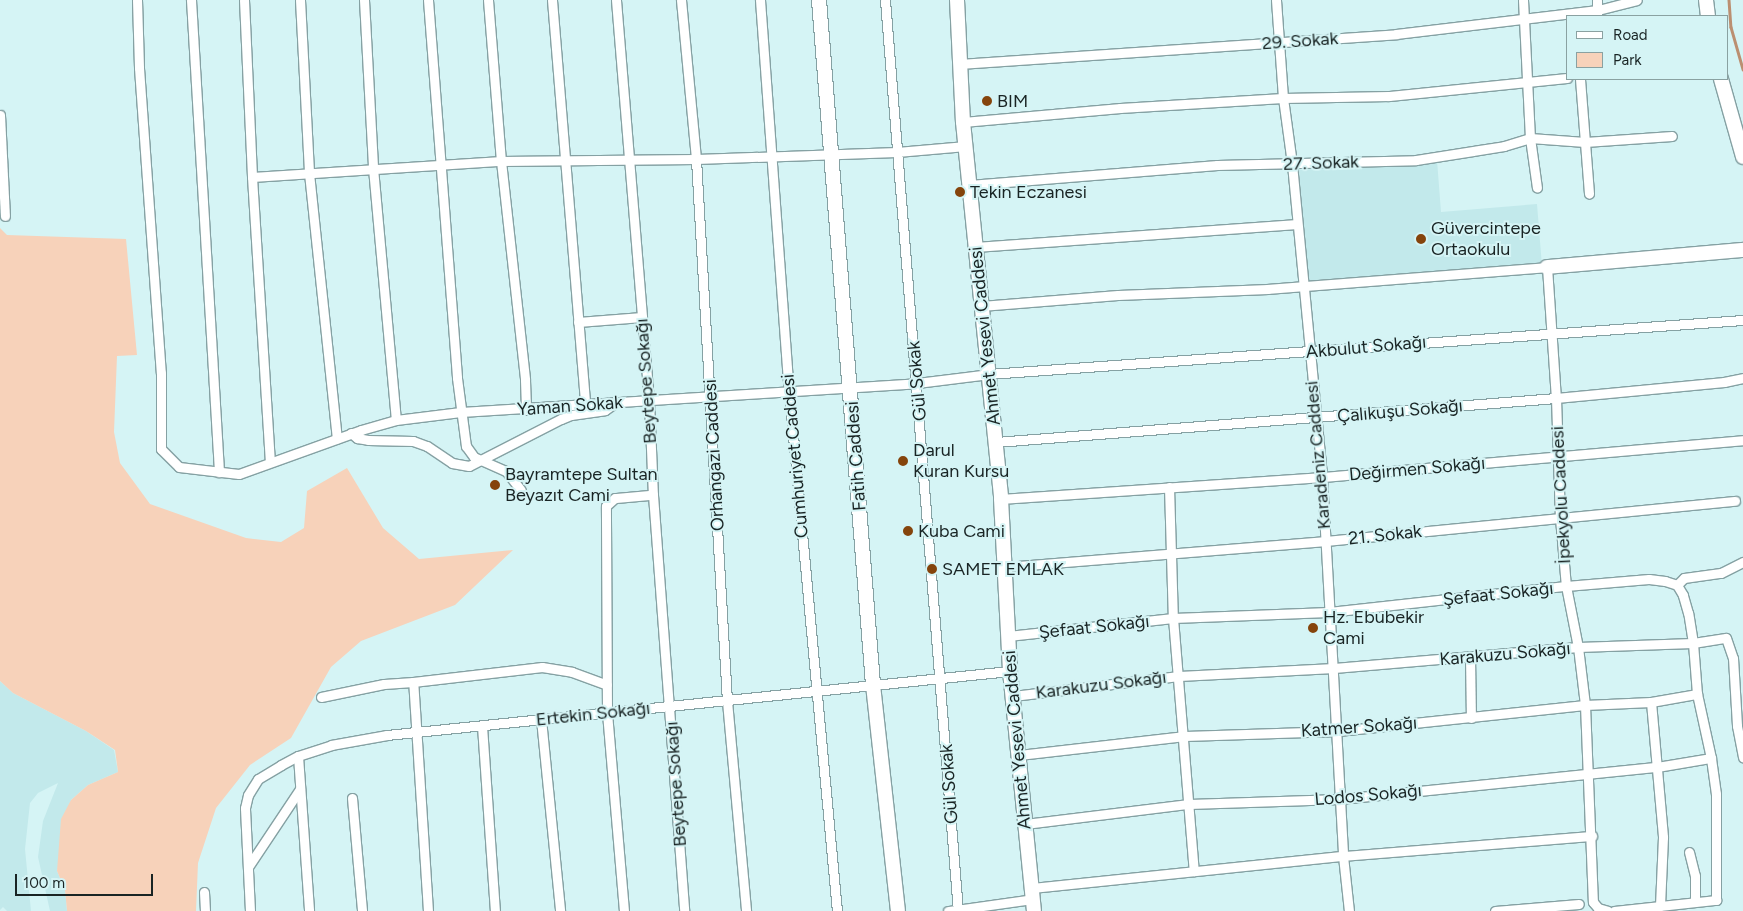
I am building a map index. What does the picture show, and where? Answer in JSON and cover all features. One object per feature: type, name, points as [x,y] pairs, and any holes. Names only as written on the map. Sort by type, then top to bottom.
[{"type":"main road","name":"Fatih Caddesi","points":[[819,0],[851,386],[873,685],[898,911]]},
{"type":"main road","name":"Ahmet Yesevi Caddesi","points":[[957,0],[963,122],[996,442],[1001,499],[1010,671],[1033,899]]},
{"type":"main road","points":[[1706,0],[1708,15]]},
{"type":"main road","points":[[1721,80],[1743,157]]},
{"type":"main road","points":[[1546,267],[1743,250]]},
{"type":"street","name":"Yaman Sokak","points":[[137,0],[139,68],[161,373],[161,449],[179,467],[239,474],[270,461],[396,420],[461,412],[526,410],[616,402],[917,383],[989,374]]},
{"type":"street","points":[[191,0],[219,472]]},
{"type":"street","points":[[244,0],[252,177],[270,461]]},
{"type":"street","points":[[300,0],[309,173],[337,439]]},
{"type":"street","points":[[364,0],[373,168],[396,420]]},
{"type":"street","points":[[428,0],[440,166],[461,412],[466,446],[474,458],[506,471],[520,490]]},
{"type":"street","points":[[488,0],[501,161],[525,380],[526,410]]},
{"type":"street","points":[[552,0],[585,405]]},
{"type":"street","name":"Beytepe Sokağı","points":[[616,0],[649,400],[653,495],[684,911]]},
{"type":"street","name":"Orhangazi Caddesi","points":[[682,0],[696,159],[727,701],[746,911]]},
{"type":"street","name":"Cumhuriyet Caddesi","points":[[760,0],[789,392],[818,689],[837,911]]},
{"type":"street","name":"Gül Sokak","points":[[885,0],[941,677],[958,911]]},
{"type":"street","name":"Karadeniz Caddesi","points":[[1276,0],[1283,98],[1292,164],[1308,352],[1317,418],[1322,477],[1338,731],[1343,856],[1349,911]]},
{"type":"street","points":[[1523,0],[1530,138],[1537,188]]},
{"type":"street","points":[[1597,0],[1598,13]]},
{"type":"street","name":"29. Sokak","points":[[960,64],[1396,34],[1524,17],[1598,13],[1637,0]]},
{"type":"street","points":[[963,122],[1120,108],[1283,98],[1388,96],[1566,78]]},
{"type":"street","points":[[1580,80],[1590,194]]},
{"type":"street","points":[[0,115],[4,216]]},
{"type":"street","name":"27. Sokak","points":[[969,185],[1217,165],[1416,160],[1504,146],[1530,138],[1585,142],[1672,136]]},
{"type":"street","points":[[252,177],[501,161],[696,159],[771,154],[897,152],[966,146]]},
{"type":"street","points":[[976,247],[1296,224]]},
{"type":"street","points":[[981,306],[1118,295],[1268,289],[1546,267]]},
{"type":"street","name":"İpekyolu Caddesi","points":[[1546,267],[1552,332],[1559,456],[1560,518],[1566,586],[1578,647],[1585,706],[1592,836],[1593,902],[1598,908],[1608,911]]},
{"type":"street","points":[[578,322],[642,317]]},
{"type":"street","name":"Akbulut Sokağı","points":[[989,374],[1308,352],[1552,332],[1743,320]]},
{"type":"street","name":"Çalıkuşu Sokağı","points":[[996,442],[1556,398],[1724,382],[1743,378]]},
{"type":"street","points":[[351,434],[357,438],[368,440],[404,439],[420,443],[460,465],[469,466],[571,415],[604,410],[616,402]]},
{"type":"street","name":"Değirmen Sokağı","points":[[1001,499],[1322,477],[1743,440]]},
{"type":"street","points":[[1169,487],[1173,553],[1173,618],[1185,736],[1194,871]]},
{"type":"street","points":[[624,911],[607,711],[606,506],[615,498],[653,495]]},
{"type":"street","name":"21. Sokak","points":[[1004,567],[1325,541],[1735,501]]},
{"type":"street","points":[[1614,911],[1716,900],[1716,794],[1711,758],[1697,694],[1693,643],[1683,595],[1677,585],[1684,578],[1721,573],[1743,562]]},
{"type":"street","name":"Şefaat Sokağı","points":[[1008,636],[1173,618],[1330,612],[1566,586],[1648,580],[1665,581],[1677,585]]},
{"type":"street","name":"Karakuzu Sokağı","points":[[1013,696],[1179,676],[1334,668],[1578,647],[1693,643],[1726,638],[1733,658],[1737,726],[1743,757]]},
{"type":"street","points":[[1470,657],[1471,718]]},
{"type":"street","points":[[321,697],[384,684],[542,667],[572,672],[607,685]]},
{"type":"street","name":"Ertekin Sokağı","points":[[250,911],[245,808],[248,795],[258,779],[298,756],[362,738],[607,711],[727,701],[818,689],[1010,671]]},
{"type":"street","points":[[413,682],[428,911]]},
{"type":"street","name":"Katmer Sokağı","points":[[1019,755],[1185,736],[1338,731],[1585,706],[1651,702],[1697,694]]},
{"type":"street","points":[[1651,702],[1663,837],[1660,906]]},
{"type":"street","points":[[541,719],[560,911]]},
{"type":"street","points":[[482,726],[495,911]]},
{"type":"street","points":[[298,756],[309,911]]},
{"type":"street","name":"Lodos Sokağı","points":[[1025,824],[1189,804],[1340,798],[1657,766],[1711,758]]},
{"type":"street","points":[[248,867],[300,790]]},
{"type":"street","points":[[352,798],[362,911]]},
{"type":"street","points":[[948,911],[1033,899],[1194,871],[1343,856],[1592,836]]},
{"type":"street","points":[[1689,852],[1695,876],[1695,901]]},
{"type":"street","points":[[204,892],[205,911]]},
{"type":"street","points":[[1495,911],[1579,904]]},
{"type":"shaded area","name":"Güvercintepe Ortaokulu","points":[[1437,160],[1441,212],[1537,204],[1542,266],[1306,284],[1297,170]]},
{"type":"shaded area","points":[[0,681],[13,693],[86,731],[114,750],[118,772],[88,785],[71,800],[57,871],[65,890],[67,911],[50,911],[38,857],[43,821],[58,783],[38,793],[30,803],[25,849],[31,911],[7,911],[3,907],[0,910]]},
{"type":"green space","points":[[0,228],[7,235],[126,239],[137,355],[117,356],[114,432],[120,463],[150,504],[246,538],[281,542],[304,528],[307,491],[347,468],[383,528],[419,559],[513,550],[455,605],[361,641],[331,667],[291,738],[250,765],[216,808],[198,863],[196,911],[67,911],[65,890],[57,871],[61,819],[71,800],[88,785],[118,772],[115,750],[86,731],[13,693],[0,681]]},
{"type":"waterway","points":[[1729,0],[1731,27],[1743,69]]},
{"type":"place","name":"BIM","points":[[987,101]]},
{"type":"place","name":"Tekin Eczanesi","points":[[960,192]]},
{"type":"place","name":"Güvercintepe Ortaokulu","points":[[1421,239]]},
{"type":"place","name":"Darul Kuran Kursu","points":[[903,461]]},
{"type":"place","name":"Bayramtepe Sultan Beyazıt Cami","points":[[495,485]]},
{"type":"place","name":"Kuba Cami","points":[[908,531]]},
{"type":"place","name":"SAMET EMLAK","points":[[932,569]]},
{"type":"place","name":"Hz. Ebubekir Cami","points":[[1313,628]]}]
